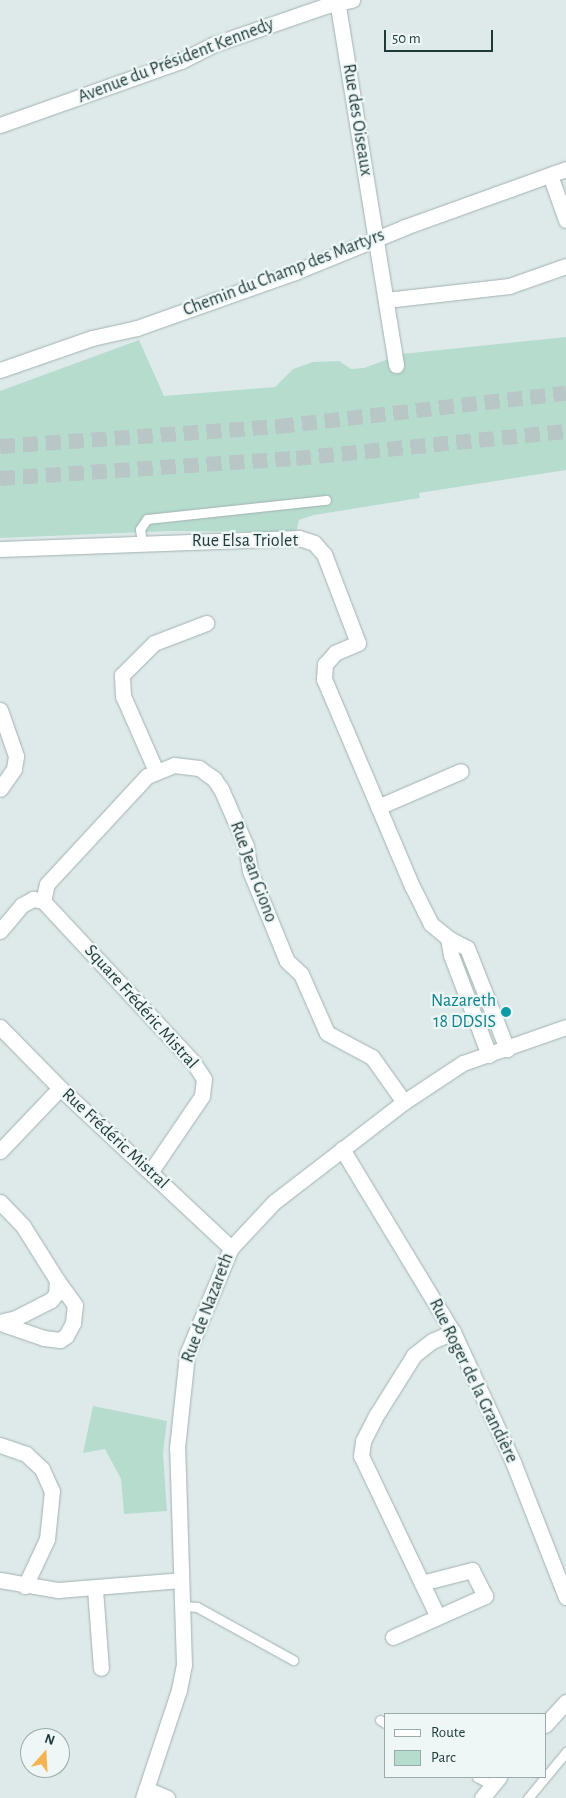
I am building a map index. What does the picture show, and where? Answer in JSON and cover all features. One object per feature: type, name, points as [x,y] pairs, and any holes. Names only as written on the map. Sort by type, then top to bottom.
[{"type":"street","name":"Avenue du Président Kennedy","points":[[0,125],[181,61],[215,44],[342,1]]},
{"type":"street","name":"Rue des Oiseaux","points":[[342,1],[375,240],[396,365]]},
{"type":"street","name":"Chemin du Champ des Martyrs","points":[[0,370],[92,338],[137,328],[566,169]]},
{"type":"street","points":[[550,175],[566,220]]},
{"type":"street","points":[[386,300],[509,286],[566,266]]},
{"type":"street","name":"Rue Elsa Triolet","points":[[142,543],[299,538],[314,543],[319,549],[358,643],[330,658],[325,664],[324,679],[378,807],[431,924],[448,938],[467,948],[507,1049]]},
{"type":"street","points":[[0,549],[142,543]]},
{"type":"street","points":[[0,931],[22,905],[33,899],[43,901],[47,884],[53,876],[156,771],[123,696],[122,675],[154,643],[206,623]]},
{"type":"street","points":[[0,710],[16,756],[14,768],[0,789]]},
{"type":"street","name":"Rue Jean Giono","points":[[156,771],[174,765],[190,765],[214,779],[246,846],[250,871],[287,962],[301,974],[328,1033],[372,1057],[404,1102]]},
{"type":"street","points":[[378,807],[461,771]]},
{"type":"street","name":"Square Frédéric Mistral","points":[[43,901],[193,1062],[204,1079],[202,1096],[151,1171]]},
{"type":"street","points":[[448,938],[451,955],[489,1054]]},
{"type":"street","name":"Rue de Nazareth","points":[[145,1794],[179,1690],[184,1665],[184,1606],[181,1580],[177,1448],[187,1354],[231,1248],[274,1202],[404,1102],[463,1063],[566,1027]]},
{"type":"street","name":"Rue Frédéric Mistral","points":[[0,1028],[60,1088],[151,1171],[231,1248]]},
{"type":"street","points":[[0,1151],[60,1088]]},
{"type":"street","name":"Rue Roger de la Grandière","points":[[342,1149],[453,1332],[514,1462],[566,1597]]},
{"type":"street","points":[[0,1202],[23,1226],[75,1305],[73,1323],[66,1336],[60,1340],[44,1338],[0,1323]]},
{"type":"street","points":[[0,1323],[16,1318],[51,1300],[56,1294],[57,1280]]},
{"type":"street","points":[[437,1615],[361,1456],[363,1441],[414,1355],[427,1344],[453,1332]]},
{"type":"street","points":[[0,1445],[26,1454],[42,1469],[52,1491],[46,1539],[25,1586]]},
{"type":"street","points":[[393,1637],[437,1615],[485,1596],[472,1570],[422,1583]]},
{"type":"street","points":[[0,1580],[25,1586],[58,1590],[95,1589],[181,1580]]},
{"type":"street","points":[[95,1589],[101,1668]]},
{"type":"street","points":[[546,1724],[566,1702]]},
{"type":"street","points":[[482,1798],[496,1781]]},
{"type":"street","points":[[145,1794],[167,1798]]},
{"type":"lane","points":[[142,543],[140,529],[147,519],[326,500]]},
{"type":"lane","points":[[184,1606],[197,1607],[292,1660]]},
{"type":"lane","points":[[546,1776],[566,1752]]},
{"type":"lane","points":[[482,1778],[496,1781]]},
{"type":"lane","points":[[528,1798],[545,1778]]},
{"type":"green space","points":[[566,337],[566,470],[419,493],[420,498],[314,515],[299,520],[296,532],[171,531],[0,538],[0,391],[139,340],[164,396],[275,387],[293,369],[313,362],[339,361],[351,369],[364,368],[402,354]]},
{"type":"green space","points":[[93,1406],[167,1421],[163,1453],[167,1511],[124,1514],[121,1479],[105,1449],[83,1453]]},
{"type":"tunnel","points":[[0,446],[279,426],[566,393]]},
{"type":"tunnel","points":[[0,478],[296,458],[566,431]]},
{"type":"place","name":"Nazareth 18 DDSIS","points":[[506,1012]]}]
